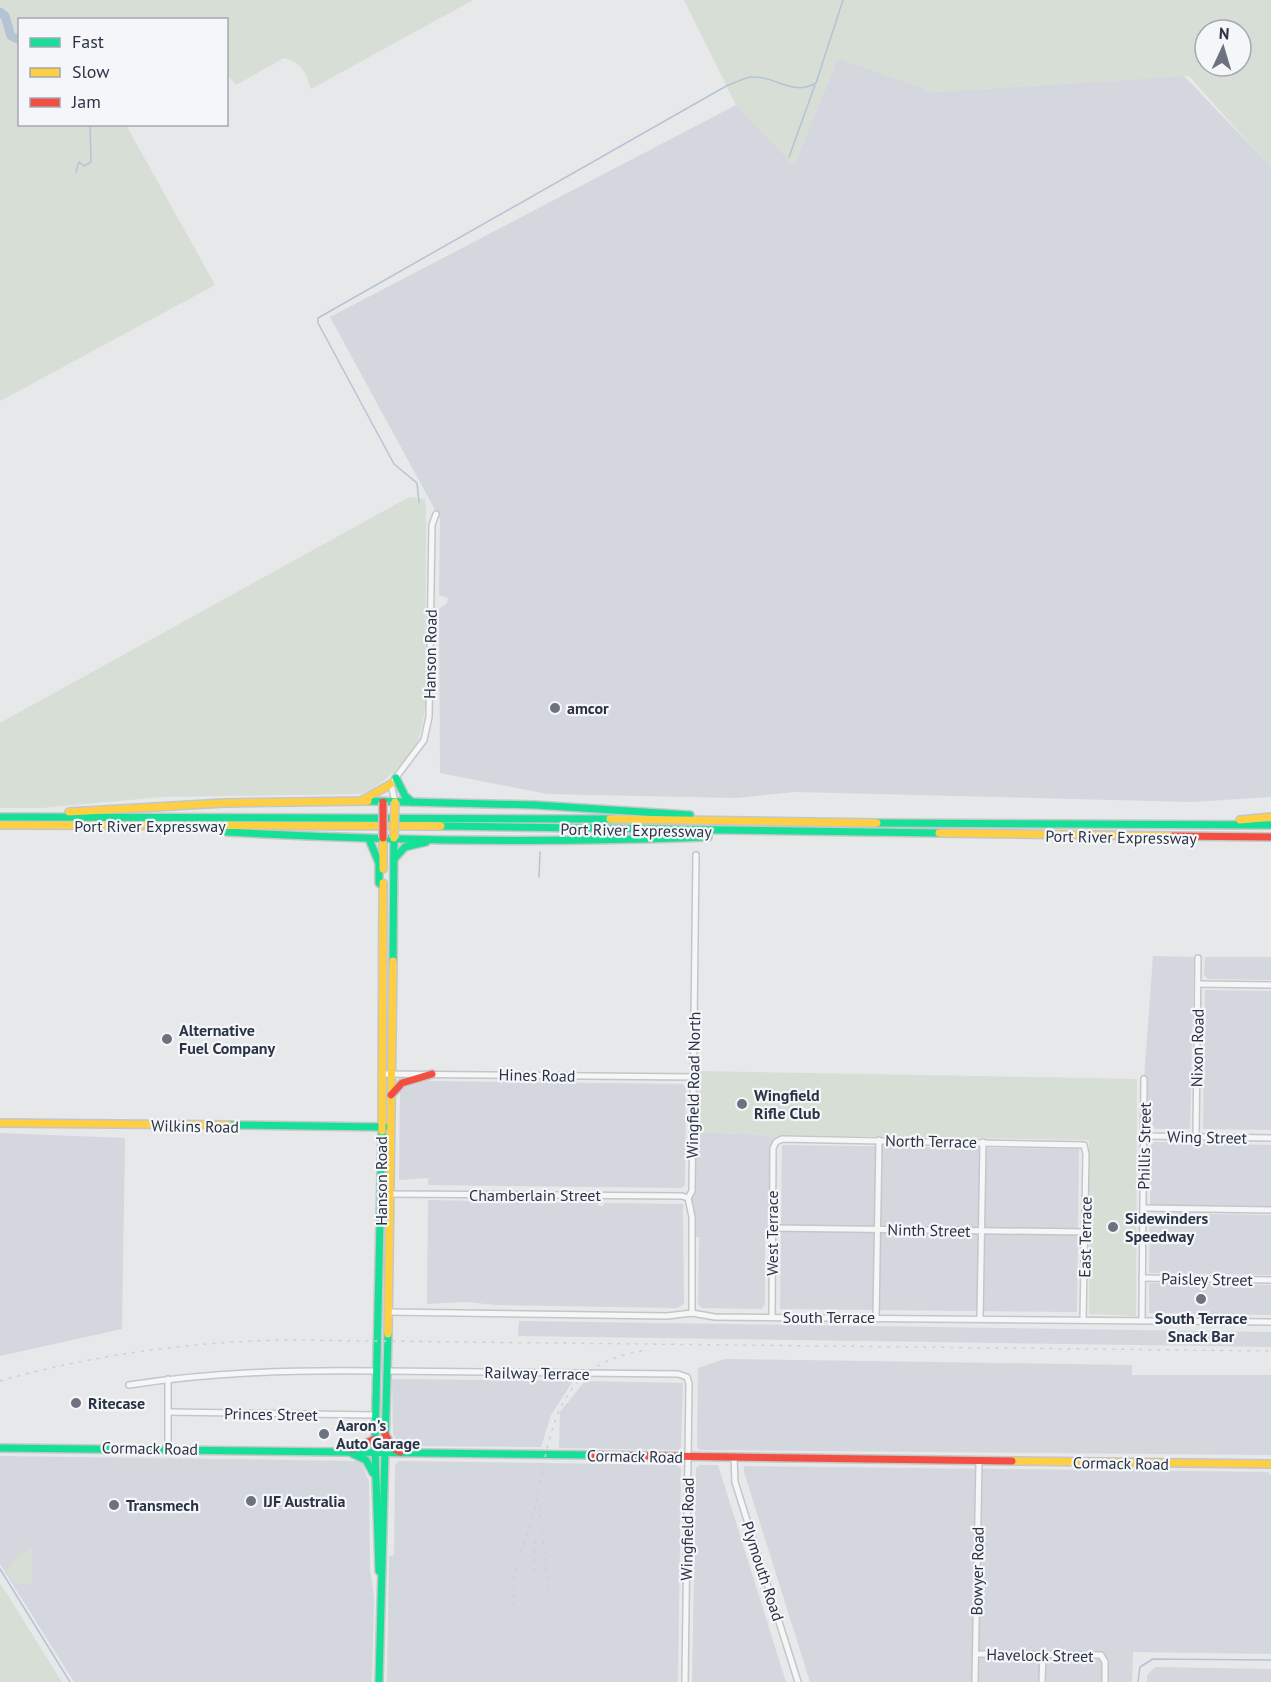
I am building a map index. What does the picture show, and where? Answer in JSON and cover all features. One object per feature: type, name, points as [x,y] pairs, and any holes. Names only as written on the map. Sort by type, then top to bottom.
[{"type":"main road","points":[[361,801],[394,781],[412,802]]},
{"type":"main road","points":[[14,818],[208,802],[361,801],[614,808],[792,823]]},
{"type":"main road","name":"Hanson Road","points":[[379,1682],[388,1312],[386,1194],[381,1127],[383,802]]},
{"type":"main road","name":"Hanson Road","points":[[380,1579],[375,1539],[375,1415],[390,1128],[395,802]]},
{"type":"main road","name":"Port River Expressway","points":[[0,818],[382,817],[792,823],[1271,825]]},
{"type":"main road","points":[[1193,826],[1271,817]]},
{"type":"main road","name":"Port River Expressway","points":[[0,825],[402,826],[1271,839]]},
{"type":"main road","points":[[189,826],[203,830],[314,838],[609,841],[784,833]]},
{"type":"main road","points":[[369,838],[379,863],[379,883],[383,886]]},
{"type":"main road","points":[[394,859],[405,847],[440,838]]},
{"type":"main road","points":[[391,1095],[402,1083],[432,1074]]},
{"type":"main road","name":"Wilkins Road","points":[[0,1123],[390,1128]]},
{"type":"main road","points":[[380,1299],[388,1312]]},
{"type":"main road","points":[[385,1434],[394,1449],[405,1454]]},
{"type":"main road","points":[[347,1452],[375,1439]]},
{"type":"main road","name":"Cormack Road","points":[[0,1448],[168,1448],[405,1454],[1271,1464]]},
{"type":"main road","points":[[347,1452],[366,1460],[375,1478]]},
{"type":"main road","points":[[384,1470],[388,1459],[405,1454]]},
{"type":"street","name":"Hanson Road","points":[[383,802],[394,781],[424,740],[429,717],[432,525],[436,514]]},
{"type":"street","name":"Hanson Road","points":[[394,781],[395,802]]},
{"type":"street","name":"Wingfield Road North","points":[[692,1313],[692,1217],[688,1198],[692,1191],[696,855]]},
{"type":"street","name":"Nixon Road","points":[[1196,1137],[1198,958]]},
{"type":"street","points":[[1198,984],[1271,985]]},
{"type":"street","name":"Hines Road","points":[[381,1074],[694,1077]]},
{"type":"street","name":"Phillis Street","points":[[1142,1320],[1144,1079]]},
{"type":"street","name":"Wing Street","points":[[1144,1137],[1271,1138]]},
{"type":"street","name":"North Terrace","points":[[773,1148],[776,1142],[782,1139],[1081,1143],[1086,1147],[1086,1154]]},
{"type":"street","points":[[876,1318],[879,1140]]},
{"type":"street","points":[[980,1318],[983,1142]]},
{"type":"street","name":"West Terrace","points":[[772,1317],[773,1148]]},
{"type":"street","name":"East Terrace","points":[[1083,1320],[1086,1154]]},
{"type":"street","name":"Chamberlain Street","points":[[386,1194],[674,1196],[688,1198]]},
{"type":"street","points":[[1143,1208],[1271,1210]]},
{"type":"street","name":"Ninth Street","points":[[772,1228],[1085,1232]]},
{"type":"street","name":"Paisley Street","points":[[1142,1278],[1271,1280]]},
{"type":"street","name":"South Terrace","points":[[388,1312],[667,1316],[692,1313],[702,1317],[1271,1322]]},
{"type":"street","points":[[129,1384],[168,1378],[266,1370],[376,1371]]},
{"type":"street","name":"Railway Terrace","points":[[386,1371],[678,1374],[687,1377]]},
{"type":"street","name":"Wingfield Road","points":[[685,1682],[690,1384],[687,1377]]},
{"type":"street","points":[[168,1378],[168,1448]]},
{"type":"street","name":"Princes Street","points":[[168,1412],[375,1415]]},
{"type":"street","name":"Plymouth Road","points":[[734,1458],[735,1482],[798,1682]]},
{"type":"street","name":"Bowyer Road","points":[[975,1682],[979,1461]]},
{"type":"street","name":"Havelock Street","points":[[976,1653],[1104,1657],[1105,1682]]},
{"type":"street","points":[[1042,1654],[1042,1682]]},
{"type":"shaded area","points":[[0,0],[473,0],[311,89],[302,69],[284,58],[236,85],[228,75],[228,18],[18,18],[18,126],[127,126],[215,285],[0,401]]},
{"type":"shaded area","points":[[684,0],[1271,0],[1271,168],[1189,76],[934,92],[838,58],[794,165],[736,105]]},
{"type":"shaded area","points":[[838,58],[934,92],[1184,76],[1271,167],[1271,797],[1192,802],[795,792],[736,798],[547,794],[440,773],[439,609],[447,603],[448,598],[439,595],[440,519],[330,317],[736,105],[794,165]]},
{"type":"shaded area","points":[[409,497],[425,499],[426,509],[425,708],[420,734],[413,749],[386,779],[362,794],[162,797],[41,808],[0,808],[0,723]]},
{"type":"shaded area","points":[[1153,956],[1194,957],[1190,1129],[1155,1129],[1151,1121],[1144,1079]]},
{"type":"shaded area","points":[[1205,957],[1271,957],[1271,980],[1208,979],[1204,975]]},
{"type":"shaded area","points":[[1205,990],[1271,991],[1271,1130],[1203,1129]]},
{"type":"shaded area","name":"Sidewinders Speedway","points":[[700,1071],[1137,1079],[1136,1316],[1089,1314],[1089,1140],[790,1135],[789,1139],[776,1142],[766,1135],[693,1132],[694,1077]]},
{"type":"shaded area","points":[[427,1081],[682,1084],[686,1088],[685,1185],[681,1188],[428,1185],[428,1178],[399,1180],[400,1092],[404,1088]]},
{"type":"shaded area","points":[[693,1132],[766,1135],[776,1142],[772,1238],[765,1238],[765,1305],[761,1309],[702,1308],[698,1304],[699,1237],[692,1237],[688,1198],[692,1191]]},
{"type":"shaded area","points":[[0,1133],[125,1138],[122,1329],[0,1356]]},
{"type":"shaded area","points":[[1155,1142],[1271,1145],[1271,1206],[1150,1205],[1151,1145]]},
{"type":"shaded area","points":[[782,1145],[1079,1149],[1077,1312],[780,1309]]},
{"type":"shaded area","points":[[428,1200],[598,1203],[598,1206],[603,1206],[604,1203],[683,1204],[684,1304],[677,1308],[496,1305],[466,1302],[427,1304]]},
{"type":"shaded area","points":[[1154,1213],[1271,1215],[1271,1275],[1149,1273],[1150,1216]]},
{"type":"shaded area","points":[[1149,1283],[1271,1285],[1271,1315],[1149,1313]]},
{"type":"shaded area","points":[[519,1321],[1271,1332],[1271,1347],[518,1336]]},
{"type":"shaded area","points":[[725,1359],[1132,1365],[1132,1375],[1271,1375],[1271,1455],[700,1450],[697,1447],[698,1368]]},
{"type":"shaded area","points":[[392,1379],[573,1381],[551,1415],[541,1447],[407,1446],[397,1442],[393,1433]]},
{"type":"shaded area","points":[[585,1381],[683,1383],[681,1447],[679,1450],[559,1448],[560,1412]]},
{"type":"shaded area","points":[[0,1456],[357,1461],[362,1463],[369,1482],[370,1568],[374,1598],[372,1682],[74,1682],[0,1564]]},
{"type":"shaded area","points":[[399,1461],[677,1465],[681,1469],[678,1682],[387,1682],[389,1556],[394,1555],[395,1465]]},
{"type":"shaded area","points":[[700,1465],[718,1465],[786,1682],[692,1682],[696,1468]]},
{"type":"shaded area","points":[[744,1466],[1268,1472],[1271,1475],[1271,1654],[1133,1652],[1132,1682],[810,1682]]},
{"type":"shaded area","points":[[32,1549],[32,1584],[25,1584],[22,1572],[24,1584],[15,1584],[6,1571],[17,1556],[20,1562],[18,1555]]},
{"type":"shaded area","points":[[0,1583],[62,1682],[0,1682]]},
{"type":"shaded area","points":[[1155,1667],[1271,1669],[1271,1682],[1147,1682],[1147,1675]]},
{"type":"waterway","points":[[419,502],[417,483],[394,464],[318,323],[318,318],[728,85],[751,77],[760,77],[799,88],[816,83],[843,0]]},
{"type":"waterway","points":[[0,12],[5,16],[11,36],[18,39]]},
{"type":"waterway","points":[[789,157],[815,85]]},
{"type":"waterway","points":[[76,172],[79,162],[84,166],[91,162],[90,126]]},
{"type":"waterway","points":[[539,877],[540,852]]},
{"type":"waterway","points":[[0,1569],[70,1682]]},
{"type":"waterway","points":[[1138,1682],[1140,1667],[1153,1659],[1271,1660]]},
{"type":"railway","points":[[0,1381],[70,1364],[140,1351],[284,1340],[1271,1351]]},
{"type":"railway","points":[[514,1606],[516,1568],[534,1512],[547,1449],[563,1403],[576,1384],[594,1368],[617,1357],[648,1350]]},
{"type":"railway","points":[[540,1505],[547,1597]]},
{"type":"railway","points":[[534,1571],[535,1537]]},
{"type":"traffic: fast","points":[[396,778],[405,796],[412,802]]},
{"type":"traffic: fast","points":[[368,801],[535,805],[690,815]]},
{"type":"traffic: fast","points":[[0,817],[610,819]]},
{"type":"traffic: fast","points":[[877,823],[1271,825]]},
{"type":"traffic: fast","points":[[441,826],[939,833]]},
{"type":"traffic: fast","points":[[227,832],[468,840],[708,837]]},
{"type":"traffic: fast","points":[[393,961],[394,838]]},
{"type":"traffic: fast","points":[[369,839],[379,863],[379,883],[383,886]]},
{"type":"traffic: fast","points":[[394,859],[405,847],[426,842]]},
{"type":"traffic: fast","points":[[229,1125],[384,1127]]},
{"type":"traffic: fast","points":[[379,1571],[375,1447],[382,1131]]},
{"type":"traffic: fast","points":[[379,1682],[388,1334]]},
{"type":"traffic: fast","points":[[0,1448],[594,1455]]},
{"type":"traffic: fast","points":[[349,1452],[366,1460],[373,1473]]},
{"type":"traffic: slow","points":[[363,800],[391,784]]},
{"type":"traffic: slow","points":[[69,812],[224,803],[368,801]]},
{"type":"traffic: slow","points":[[394,838],[395,802]]},
{"type":"traffic: slow","points":[[1240,820],[1271,817]]},
{"type":"traffic: slow","points":[[610,819],[877,823]]},
{"type":"traffic: slow","points":[[0,825],[441,826]]},
{"type":"traffic: slow","points":[[939,833],[1173,836]]},
{"type":"traffic: slow","points":[[383,838],[383,869]]},
{"type":"traffic: slow","points":[[382,1131],[383,883]]},
{"type":"traffic: slow","points":[[388,1334],[393,961]]},
{"type":"traffic: slow","points":[[0,1123],[229,1125]]},
{"type":"traffic: slow","points":[[1012,1461],[1271,1464]]},
{"type":"traffic: jam","points":[[383,802],[383,838]]},
{"type":"traffic: jam","points":[[1173,836],[1271,837]]},
{"type":"traffic: jam","points":[[391,1095],[402,1083],[432,1074]]},
{"type":"traffic: jam","points":[[385,1434],[393,1448],[400,1452]]},
{"type":"traffic: jam","points":[[352,1449],[375,1439]]},
{"type":"traffic: jam","points":[[594,1455],[1012,1461]]},
{"type":"place","name":"amcor","points":[[555,708]]},
{"type":"place","name":"Alternative Fuel Company","points":[[167,1039]]},
{"type":"place","name":"Wingfield Rifle Club","points":[[742,1104]]},
{"type":"place","name":"Sidewinders Speedway","points":[[1113,1227]]},
{"type":"place","name":"South Terrace Snack Bar","points":[[1201,1299]]},
{"type":"place","name":"Ritecase","points":[[76,1403]]},
{"type":"place","name":"Aaron's Auto Garage","points":[[324,1434]]},
{"type":"place","name":"IJF Australia","points":[[251,1501]]},
{"type":"place","name":"Transmech","points":[[114,1505]]}]
